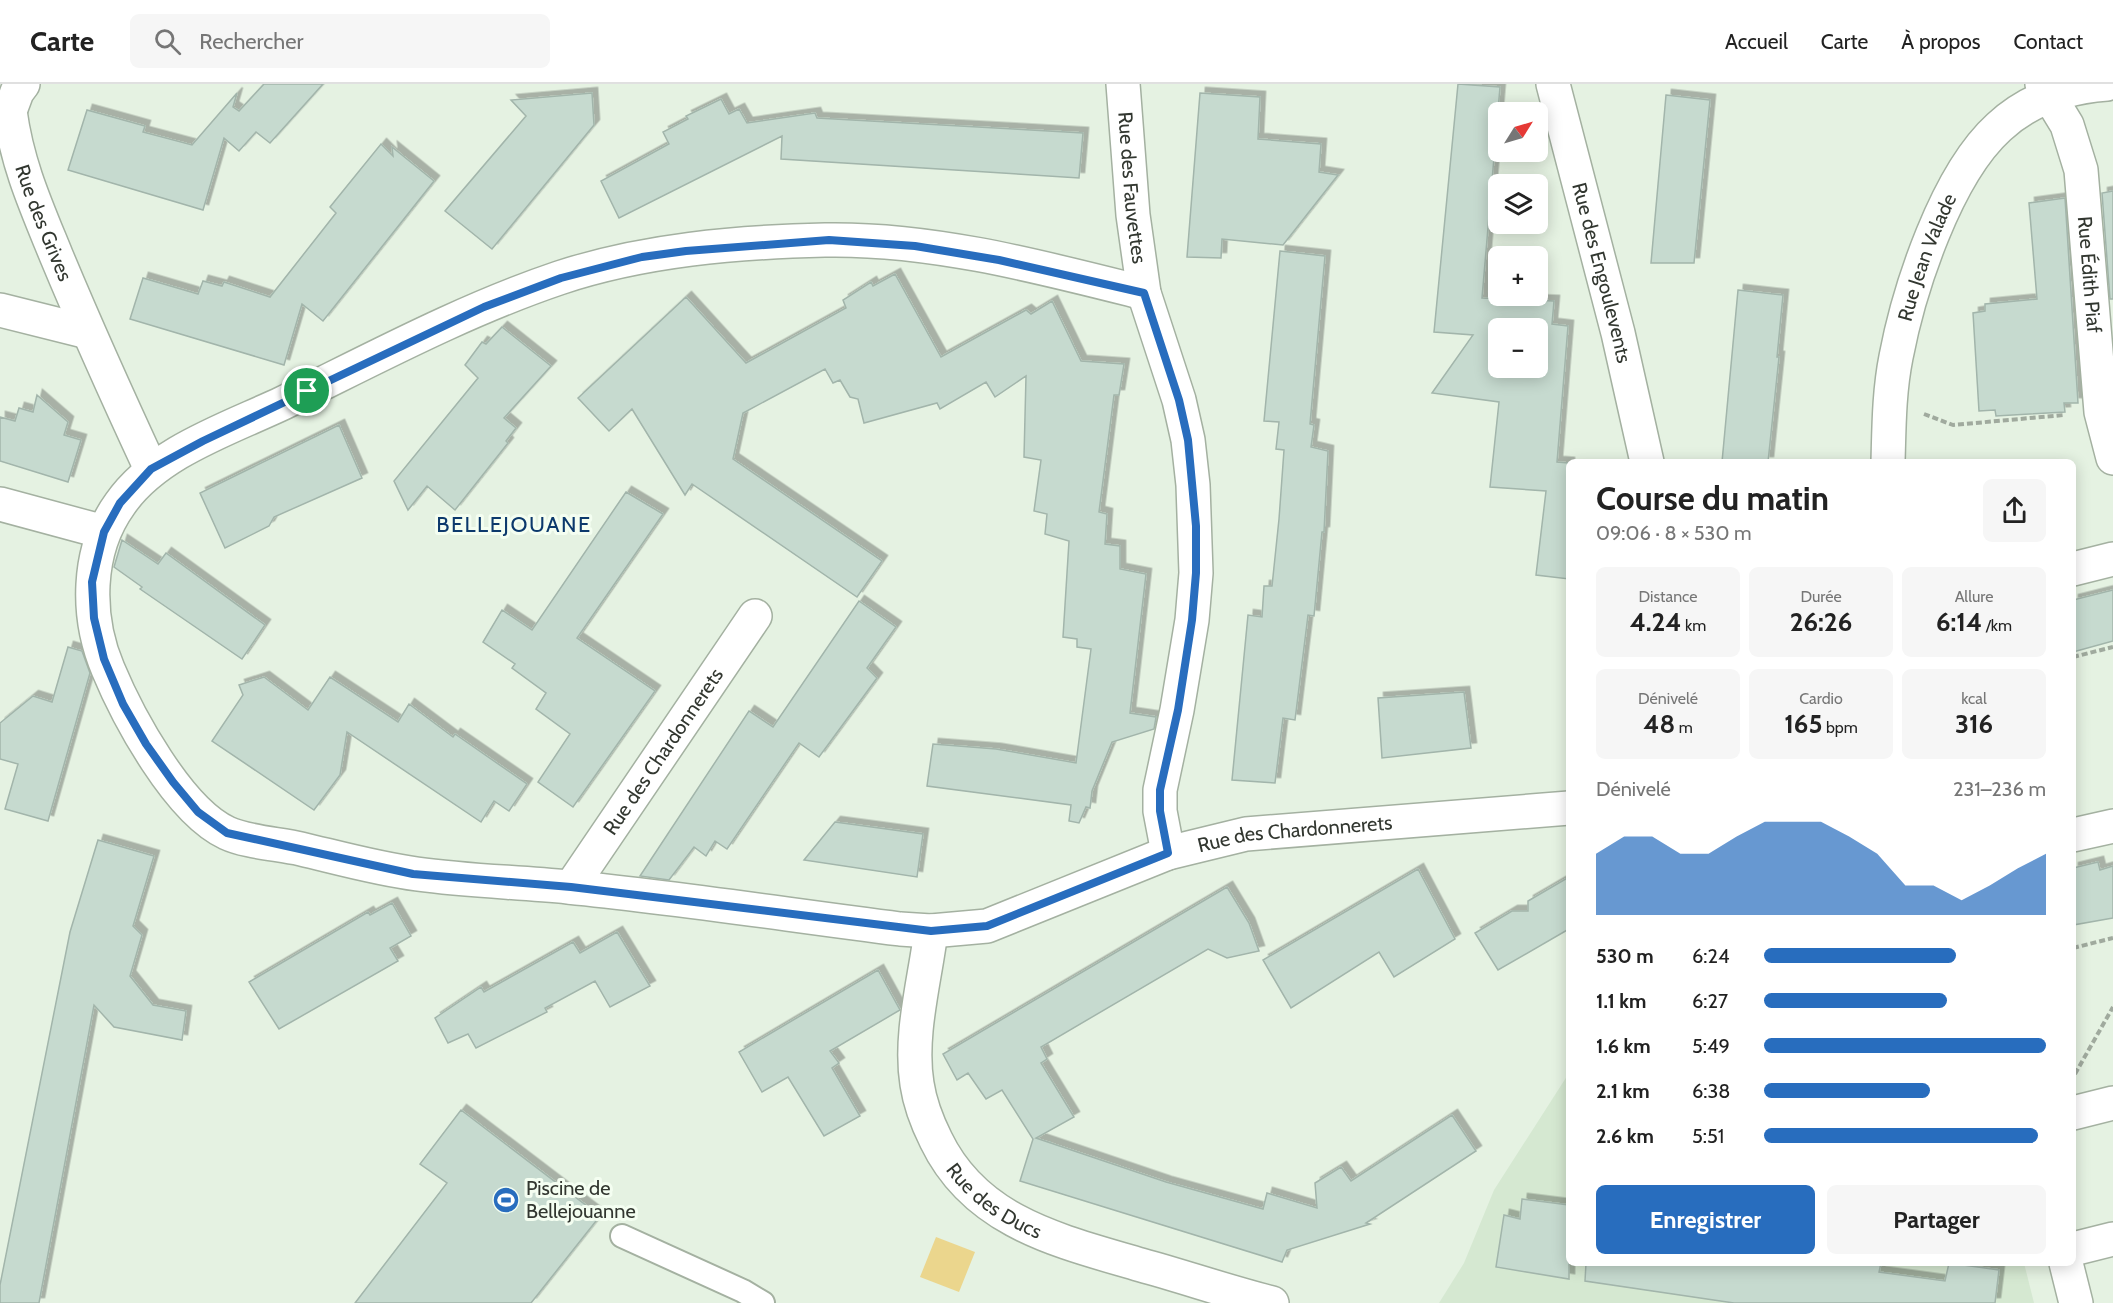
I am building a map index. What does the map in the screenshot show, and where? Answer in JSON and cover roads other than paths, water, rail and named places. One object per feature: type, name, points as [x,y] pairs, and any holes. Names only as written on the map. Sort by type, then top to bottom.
[{"type":"street","name":"Rue des Fauvettes","points":[[1123,84],[1133,215],[1144,293],[1179,400],[1188,440],[1196,526],[1196,573],[1192,620],[1178,710],[1160,790],[1160,811],[1168,853]]},
{"type":"street","name":"Rue des Engoulevents","points":[[1553,84],[1618,333],[1646,459]]},
{"type":"street","name":"Rue Jean Valade","points":[[1888,459],[1890,406],[1896,358],[1905,318],[1926,253],[1953,191],[1974,156],[1999,126],[2046,89],[2107,84]]},
{"type":"street","name":"Rue Édith Piaf","points":[[2046,89],[2067,125],[2081,170],[2101,412],[2113,458]]},
{"type":"street","name":"Rue des Grives","points":[[11,101],[15,147],[24,176],[88,332],[151,469]]},
{"type":"street","points":[[0,504],[104,532],[120,503],[151,469],[307,391],[484,307],[561,278],[642,257],[686,251],[829,240],[915,246],[999,260],[1144,293]]},
{"type":"street","points":[[0,310],[88,332]]},
{"type":"street","name":"Rue des Chardonnerets","points":[[104,532],[92,582],[94,618],[104,659],[123,704],[173,782],[198,812],[227,833],[413,874],[571,887],[931,931],[987,926],[1168,853],[1246,834],[1566,808]]},
{"type":"street","points":[[2076,568],[2113,559]]},
{"type":"street","name":"Rue des Chardonnerets","points":[[571,887],[755,616]]},
{"type":"street","points":[[2076,834],[2113,826]]},
{"type":"street","name":"Rue des Ducs","points":[[931,931],[917,1039],[917,1084],[928,1125],[959,1178],[999,1212],[1023,1226],[1076,1245],[1272,1303]]},
{"type":"street","points":[[2076,1112],[2113,1104]]},
{"type":"street","points":[[2076,1248],[2113,1239]]},
{"type":"street","points":[[2067,1266],[2076,1303]]},
{"type":"lane","points":[[622,1236],[743,1291],[763,1303]]},
{"type":"place","name":"Piscine de Bellejouanne","points":[[506,1200]]},
{"type":"district","name":"BELLEJOUANE","points":[[514,524]]}]
